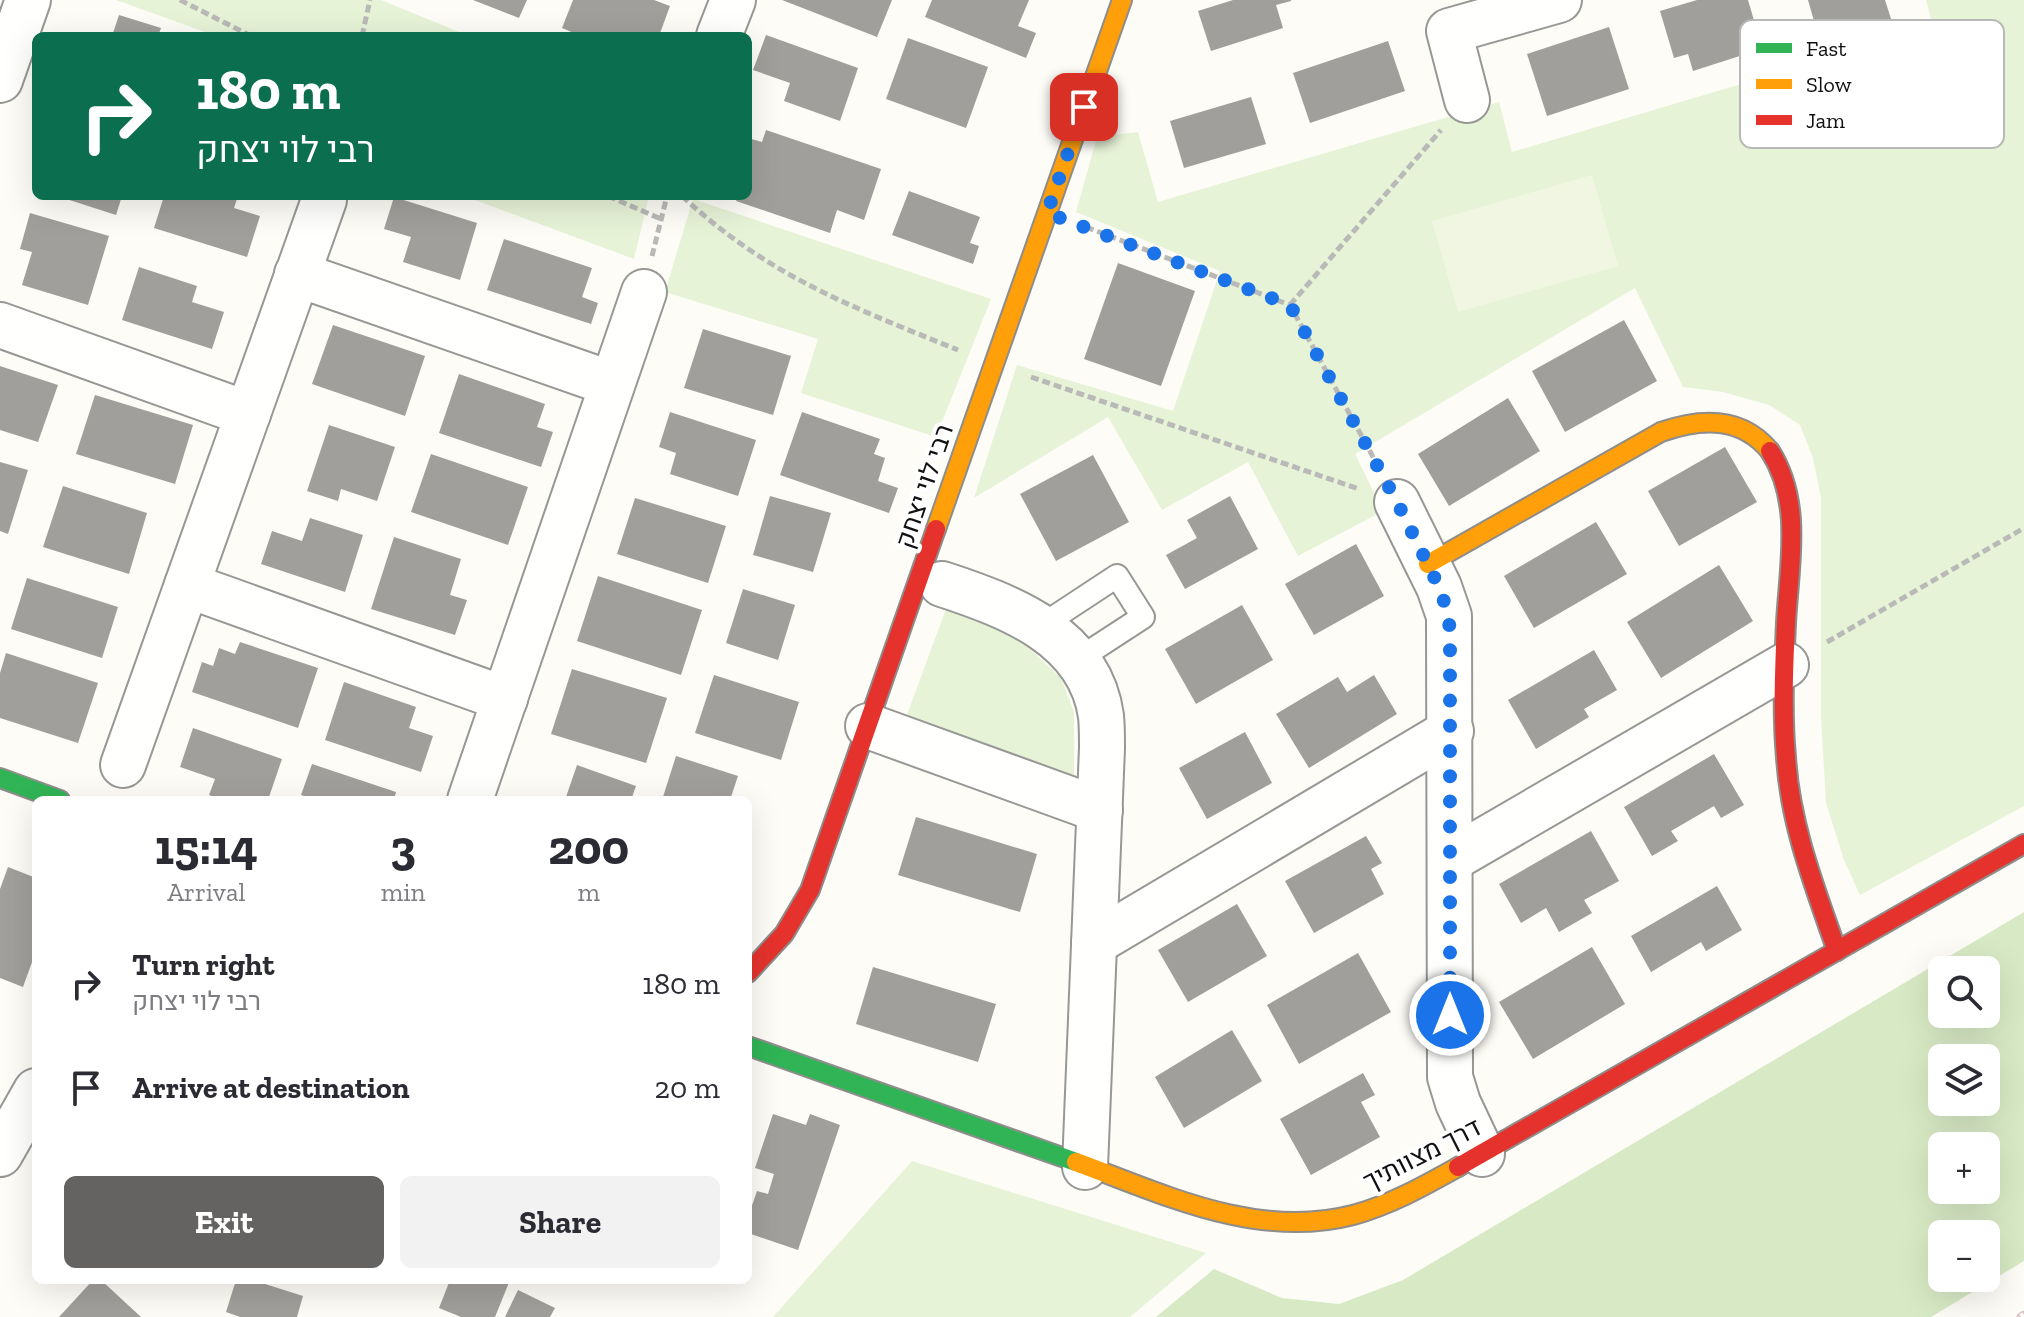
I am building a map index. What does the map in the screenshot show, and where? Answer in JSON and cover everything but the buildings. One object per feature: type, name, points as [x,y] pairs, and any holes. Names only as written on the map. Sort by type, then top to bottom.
[{"type":"street","points":[[0,80],[28,0]]},
{"type":"street","points":[[721,32],[733,0]]},
{"type":"street","name":"רבי לוי יצחק","points":[[752,969],[784,934],[810,890],[1122,0]]},
{"type":"street","points":[[1467,100],[1449,31],[1559,0]]},
{"type":"street","points":[[123,765],[324,200]]},
{"type":"street","points":[[297,274],[612,384]]},
{"type":"street","points":[[471,796],[644,292]]},
{"type":"street","points":[[0,325],[248,414]]},
{"type":"street","points":[[1428,564],[1683,422],[1728,422],[1748,431],[1765,445],[1779,464],[1788,489],[1792,520],[1784,729],[1790,794],[1803,851],[1837,951]]},
{"type":"street","points":[[1397,502],[1428,564],[1449,616],[1450,1077],[1458,1103],[1482,1154]]},
{"type":"street","points":[[942,584],[1001,605],[1041,626],[1066,646],[1094,689],[1101,715],[1085,1167]]},
{"type":"street","points":[[187,585],[505,699]]},
{"type":"street","points":[[1450,860],[1786,665]]},
{"type":"street","points":[[868,726],[1100,810]]},
{"type":"street","points":[[1094,943],[1451,731]]},
{"type":"street","points":[[0,778],[49,796]]},
{"type":"street","name":"דרך מצוותיך","points":[[752,1047],[1212,1211],[1276,1223],[1339,1220],[1370,1212],[1402,1198],[2024,844]]},
{"type":"street","points":[[0,1154],[32,1098]]},
{"type":"lane","points":[[1041,626],[1117,576],[1143,617],[1077,660]]},
{"type":"path","points":[[180,0],[243,32]]},
{"type":"path","points":[[363,32],[370,0]]},
{"type":"path","points":[[1290,305],[1467,100]]},
{"type":"path","points":[[617,200],[661,219]]},
{"type":"path","points":[[644,292],[666,200]]},
{"type":"path","points":[[1047,213],[1290,305],[1397,502]]},
{"type":"path","points":[[1786,665],[2024,528]]},
{"type":"green space","points":[[116,0],[381,0],[459,32],[205,32]]},
{"type":"green space","points":[[1926,0],[2024,0],[2024,806],[1860,895],[1844,860],[1826,803],[1821,718],[1821,498],[1813,458],[1800,425],[1769,405],[1723,392],[1683,387],[1635,288],[1355,454],[1383,511],[1298,556],[1248,462],[1162,510],[1108,417],[974,498],[1017,365],[1173,411],[1220,271],[1076,212],[1097,137],[1138,132],[1158,202],[1499,102],[1512,152],[1740,84],[1740,148],[2004,148],[2004,20],[1931,20]]},
{"type":"green space","points":[[1592,175],[1618,266],[1458,312],[1432,221]]},
{"type":"green space","points":[[475,200],[648,200],[634,259]]},
{"type":"green space","points":[[693,200],[696,200],[991,299],[936,437],[801,393],[818,339],[665,292]]},
{"type":"green space","points":[[946,609],[998,628],[1030,649],[1061,678],[1074,712],[1074,780],[905,720]]},
{"type":"green space","points":[[2024,912],[2024,1261],[2000,1275],[2000,1220],[1928,1220],[1928,1292],[1973,1292],[1931,1317],[1156,1317],[1214,1269],[1282,1298],[1339,1304],[1403,1280],[1928,969],[1928,1028],[2000,1028],[2000,956],[1950,956]]},
{"type":"green space","points":[[912,1161],[1206,1253],[1130,1317],[773,1317]]},
{"type":"traffic: fast","points":[[0,778],[49,796]]},
{"type":"traffic: fast","points":[[752,1047],[1076,1162]]},
{"type":"traffic: slow","points":[[936,529],[1122,0]]},
{"type":"traffic: slow","points":[[1428,564],[1661,432],[1676,427],[1705,423],[1733,426],[1746,431],[1770,451]]},
{"type":"traffic: slow","points":[[1076,1162],[1211,1210],[1281,1222],[1317,1221],[1367,1211],[1458,1167]]},
{"type":"traffic: jam","points":[[1770,451],[1787,492],[1792,535],[1784,690],[1788,782],[1805,856],[1837,951]]},
{"type":"traffic: jam","points":[[752,969],[784,934],[810,890],[936,529]]},
{"type":"traffic: jam","points":[[1458,1167],[2024,844]]},
{"type":"route","points":[[1084,107],[1047,213],[1290,305],[1397,502],[1439,587],[1449,616],[1450,648],[1450,1015]]}]
